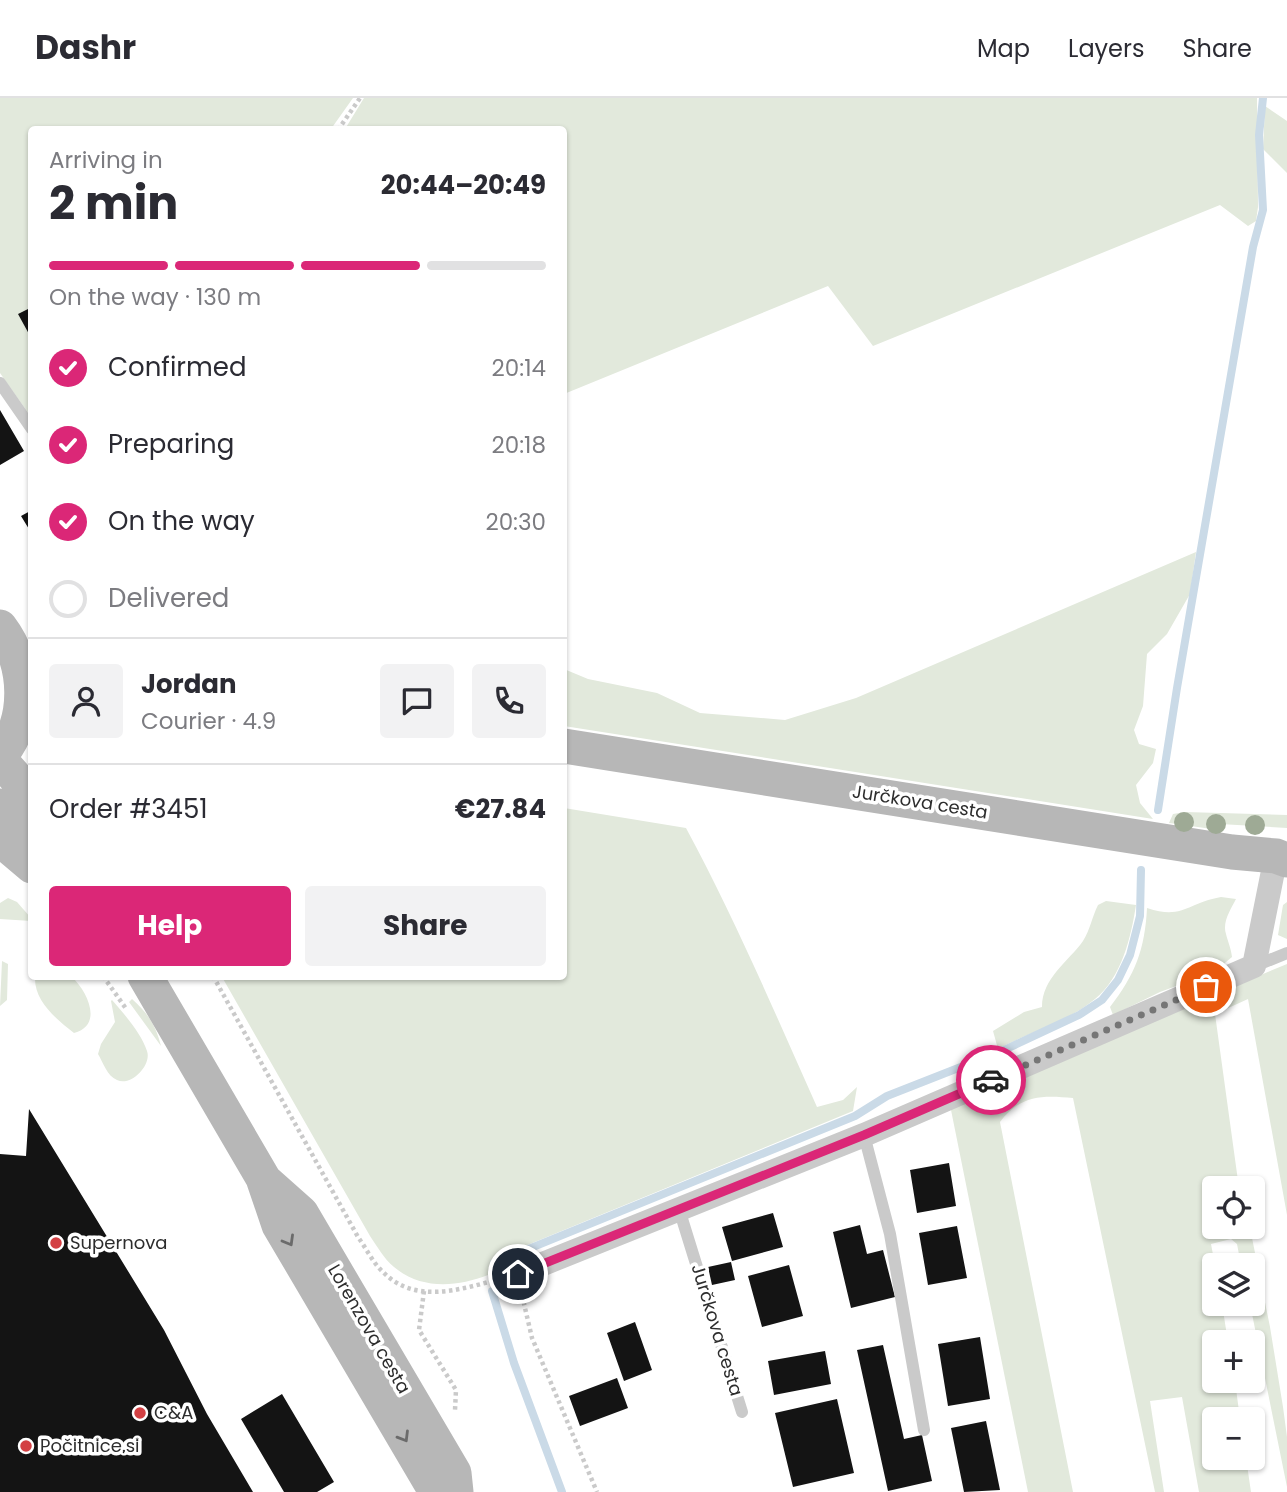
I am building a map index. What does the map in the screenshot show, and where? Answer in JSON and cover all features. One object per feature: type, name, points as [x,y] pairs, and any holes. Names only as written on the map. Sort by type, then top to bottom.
[{"type":"street","points":[[13,696],[28,775]]},
{"type":"street","name":"Jurčkova cesta","points":[[567,746],[1232,852],[1283,857],[1254,966]]},
{"type":"street","points":[[0,806],[28,829]]},
{"type":"street","points":[[0,839],[28,863]]},
{"type":"street","points":[[518,1274],[864,1135],[1254,966]]},
{"type":"street","name":"Lorenzova cesta","points":[[147,980],[263,1178],[279,1225],[431,1483],[444,1492]]},
{"type":"street","name":"Lorenzova cesta","points":[[263,1178],[302,1213],[454,1473],[456,1492]]},
{"type":"lane","points":[[0,383],[28,423]]},
{"type":"lane","points":[[1254,966],[1287,953]]},
{"type":"lane","points":[[864,1135],[890,1234],[924,1430]]},
{"type":"lane","name":"Jurčkova cesta","points":[[680,1209],[742,1412]]},
{"type":"path","points":[[341,126],[360,98]]},
{"type":"path","points":[[216,980],[358,1237],[383,1272],[401,1286],[424,1292],[452,1292],[518,1274],[532,1338],[597,1492]]},
{"type":"path","points":[[424,1292],[419,1330],[456,1390],[455,1410],[448,1415]]},
{"type":"shaded area","points":[[0,98],[353,98],[333,126],[28,126],[28,413],[0,373]]},
{"type":"shaded area","points":[[364,98],[1257,98],[1258,207],[1256,221],[1248,226],[1220,205],[873,346],[828,286],[567,393],[567,126],[347,126]]},
{"type":"shaded area","points":[[1265,106],[1287,121],[1287,173],[1263,149]]},
{"type":"shaded area","points":[[1196,552],[1190,594],[1167,634],[1147,654],[1143,706],[1134,730],[1139,744],[1156,749],[1153,763],[1136,785],[1140,803],[1153,819],[567,726],[567,670],[588,679],[657,693],[700,713],[785,720],[856,698]]},
{"type":"shaded area","points":[[567,808],[686,828],[738,931],[817,1107],[843,1100],[857,1087],[853,1111],[491,1260],[488,1275],[476,1279],[452,1284],[416,1280],[390,1264],[370,1236],[224,980],[567,980]]},
{"type":"shaded area","points":[[1185,812],[1287,815],[1287,828],[1220,824],[1219,830],[1169,823],[1173,814]]},
{"type":"shaded area","points":[[1221,897],[1236,899],[1225,925],[1232,957],[1214,972],[1160,992],[1113,1015],[1110,1007],[1126,984],[1141,949],[1147,908],[1177,911]]},
{"type":"shaded area","points":[[8,898],[17,902],[28,915],[28,921],[0,919],[0,903]]},
{"type":"shaded area","points":[[1106,901],[1136,905],[1124,956],[1112,980],[1095,999],[1073,1014],[998,1049],[993,1031],[1024,1012],[1042,1007],[1046,987],[1083,941],[1098,905]]},
{"type":"shaded area","points":[[1287,902],[1287,939],[1278,935],[1283,905]]},
{"type":"shaded area","points":[[2,961],[8,964],[7,1000],[0,1006]]},
{"type":"shaded area","points":[[1287,964],[1287,1215],[1248,999],[1215,1014],[1237,1176],[1202,1176],[1202,1239],[1231,1239],[1211,1244],[1213,1253],[1202,1253],[1202,1316],[1224,1316],[1226,1330],[1202,1330],[1202,1393],[1237,1393],[1238,1407],[1202,1407],[1202,1470],[1248,1470],[1251,1492],[1199,1492],[1182,1397],[1150,1401],[1164,1492],[1155,1492],[1073,1098],[1042,1097],[1015,1106],[1000,1122],[1073,1492],[1028,1492],[950,1105]]},
{"type":"shaded area","points":[[35,980],[75,980],[90,1007],[88,1023],[74,1033],[42,1002]]},
{"type":"shaded area","points":[[132,999],[151,1020],[161,1046],[129,1002]]},
{"type":"shaded area","points":[[112,1000],[137,1031],[148,1057],[134,1078],[123,1081],[117,1080],[108,1072],[98,1054],[115,1022]]},
{"type":"shaded area","points":[[1231,1239],[1252,1239],[1255,1253],[1239,1253],[1237,1244]]},
{"type":"shaded area","points":[[1265,1302],[1287,1437],[1287,1487],[1265,1378],[1265,1330],[1255,1330],[1252,1316],[1265,1316]]},
{"type":"building","points":[[28,309],[28,332],[18,314]]},
{"type":"building","points":[[0,410],[24,451],[0,465]]},
{"type":"building","points":[[28,512],[28,527],[21,516]]},
{"type":"building","name":"Supernova","points":[[29,1109],[164,1330],[207,1414],[253,1492],[0,1492],[0,1154],[26,1156]]},
{"type":"building","points":[[949,1163],[956,1206],[917,1213],[910,1170]]},
{"type":"building","points":[[773,1213],[783,1247],[732,1261],[722,1227]]},
{"type":"building","points":[[860,1225],[867,1254],[883,1250],[895,1297],[851,1308],[833,1232]]},
{"type":"building","points":[[957,1226],[967,1278],[928,1285],[919,1233]]},
{"type":"building","points":[[731,1262],[735,1280],[712,1285],[708,1267]]},
{"type":"building","points":[[789,1265],[803,1316],[762,1327],[748,1276]]},
{"type":"building","points":[[635,1322],[652,1370],[624,1381],[607,1333]]},
{"type":"building","points":[[980,1337],[990,1399],[948,1406],[938,1344]]},
{"type":"building","points":[[883,1345],[904,1439],[922,1435],[932,1481],[888,1491],[857,1350]]},
{"type":"building","points":[[825,1351],[831,1384],[774,1395],[768,1361]]},
{"type":"building","points":[[617,1378],[628,1408],[580,1426],[569,1396]]},
{"type":"building","points":[[282,1394],[334,1482],[317,1492],[284,1492],[241,1419]]},
{"type":"building","points":[[837,1399],[854,1473],[793,1487],[775,1413]]},
{"type":"building","points":[[986,1421],[1000,1490],[964,1492],[951,1428]]},
{"type":"waterway","points":[[1158,810],[1253,247],[1263,210],[1259,135],[1263,98]]},
{"type":"waterway","points":[[494,1263],[855,1116],[887,1096],[1004,1050],[1079,1015],[1102,1000],[1118,980],[1130,955],[1140,916],[1141,870]]},
{"type":"waterway","points":[[492,1291],[514,1363],[562,1492]]},
{"type":"way so far","points":[[991,1080],[1206,987]]},
{"type":"place","name":"Supernova","points":[[56,1243]]},
{"type":"place","name":"C&A","points":[[140,1413]]},
{"type":"place","name":"Počitnice.si","points":[[26,1446]]},
{"type":"route","points":[[518,1274],[864,1135],[991,1080]]}]
